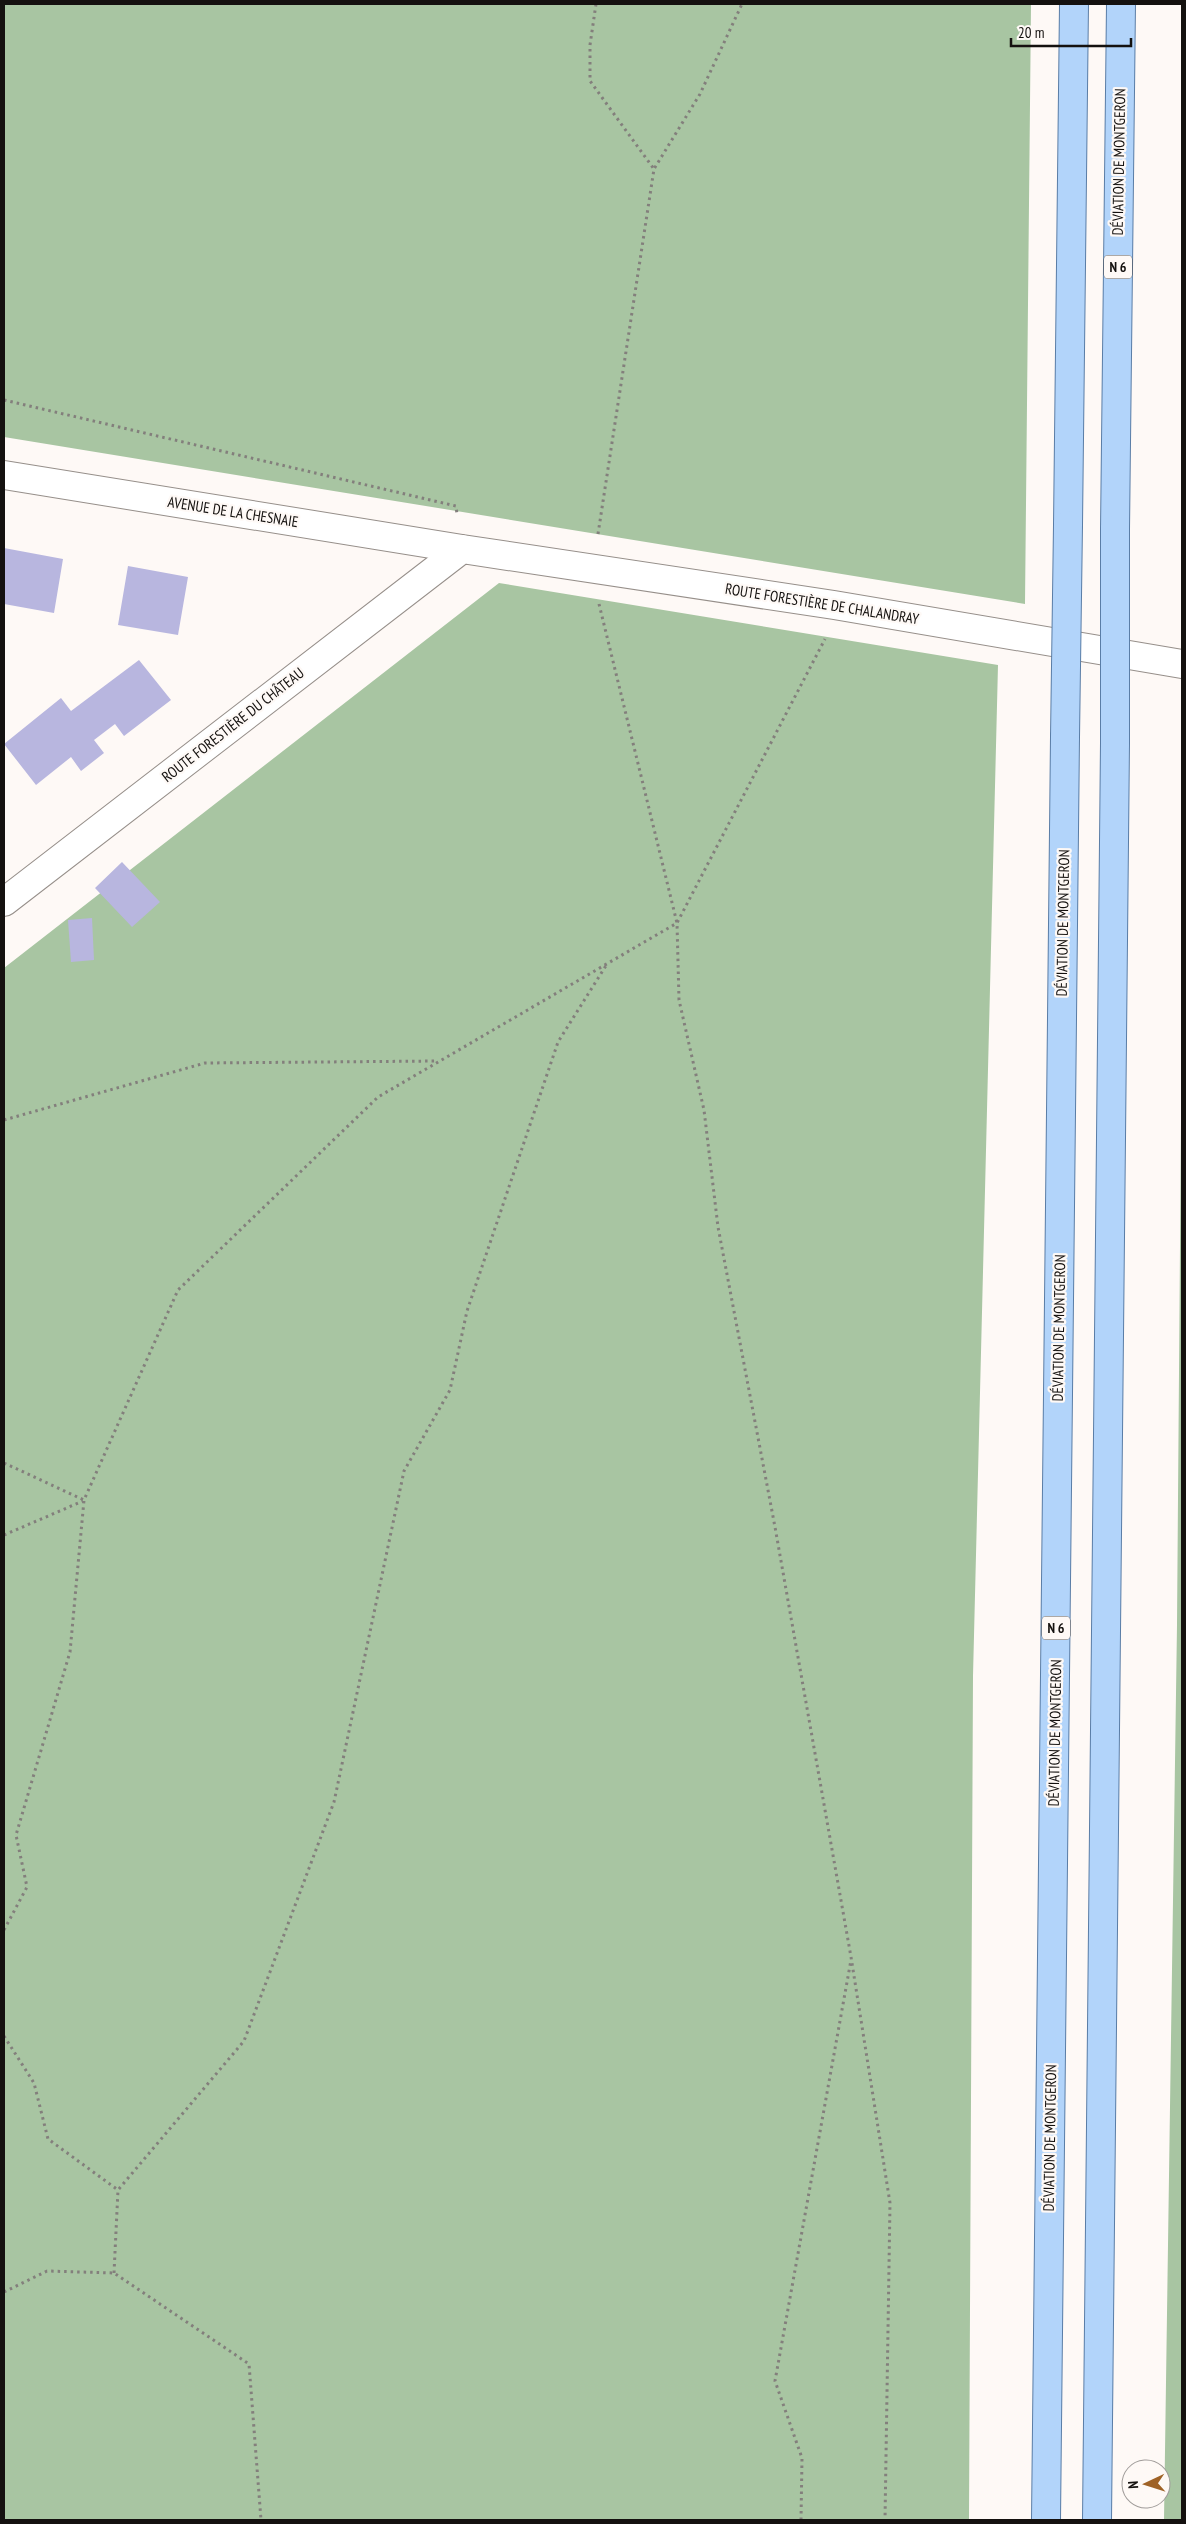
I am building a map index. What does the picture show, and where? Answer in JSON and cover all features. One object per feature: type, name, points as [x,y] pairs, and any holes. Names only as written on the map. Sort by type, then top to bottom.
[{"type":"main road","name":"DÉVIATION DE MONTGERON","points":[[1046,2520],[1074,4]]},
{"type":"main road","name":"DÉVIATION DE MONTGERON","points":[[1097,2520],[1121,4]]},
{"type":"street","name":"AVENUE DE LA CHESNAIE","points":[[4,475],[462,549]]},
{"type":"street","name":"ROUTE FORESTIÈRE DE CHALANDRAY","points":[[462,549],[834,605],[1182,664]]},
{"type":"street","name":"ROUTE FORESTIÈRE DU CHÂTEAU","points":[[4,902],[462,549]]},
{"type":"path","points":[[596,4],[590,45],[590,82],[654,169]]},
{"type":"path","points":[[742,4],[700,94],[654,169],[592,569],[677,923],[679,1000],[704,1110],[718,1227],[775,1527],[851,1957],[890,2203],[885,2520]]},
{"type":"path","points":[[4,400],[456,506],[462,549]]},
{"type":"path","points":[[4,1930],[27,1887],[16,1835],[70,1652],[84,1500],[178,1290],[378,1096],[677,923],[832,624],[834,605]]},
{"type":"path","points":[[114,2273],[118,2190],[244,2041],[334,1802],[404,1471],[450,1390],[467,1311],[558,1042],[608,963]]},
{"type":"path","points":[[4,1120],[205,1063],[438,1061]]},
{"type":"path","points":[[4,1463],[84,1500]]},
{"type":"path","points":[[4,1535],[84,1500]]},
{"type":"path","points":[[802,2520],[802,2458],[775,2381],[851,1957]]},
{"type":"path","points":[[4,2036],[34,2084],[48,2139],[118,2190]]},
{"type":"path","points":[[4,2292],[48,2271],[114,2273],[249,2364],[261,2520]]},
{"type":"green space","points":[[4,4],[1031,4],[1025,604],[4,437]]},
{"type":"green space","points":[[499,583],[998,665],[973,1676],[969,2520],[4,2520],[4,968]]},
{"type":"green space","points":[[1182,996],[1182,2520],[1164,2520],[1164,2509],[1171,2509],[1171,2459],[1165,2459],[1177,1625]]},
{"type":"building","points":[[4,548],[63,559],[54,613],[4,604]]},
{"type":"building","points":[[128,566],[188,577],[178,635],[118,625]]},
{"type":"building","points":[[139,660],[171,700],[124,736],[115,724],[94,740],[104,753],[81,771],[71,757],[36,785],[4,744],[61,698],[71,711]]},
{"type":"building","points":[[122,862],[160,902],[132,927],[95,888]]},
{"type":"building","points":[[92,918],[94,960],[71,962],[68,920]]}]
